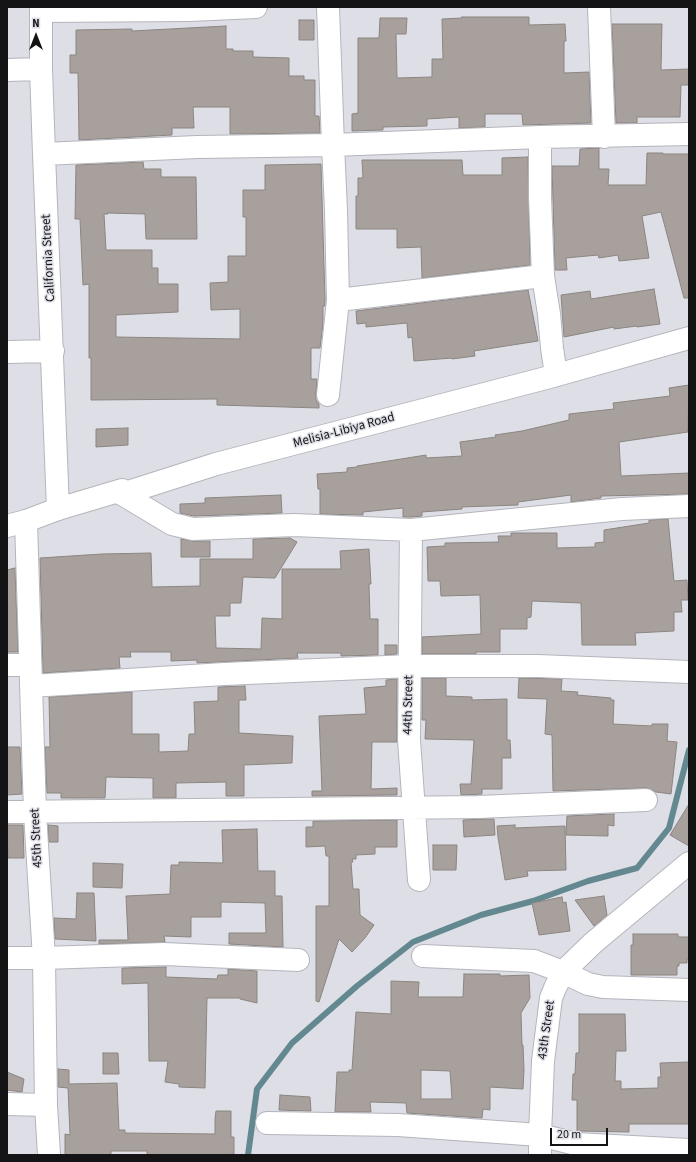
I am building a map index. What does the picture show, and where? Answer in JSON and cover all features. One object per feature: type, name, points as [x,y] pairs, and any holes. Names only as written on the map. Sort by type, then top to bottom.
[{"type":"street","points":[[41,9],[190,10],[256,7]]},
{"type":"street","points":[[328,7],[338,300],[328,394]]},
{"type":"street","points":[[599,7],[604,136]]},
{"type":"street","name":"California Street","points":[[41,9],[41,69],[58,509]]},
{"type":"street","points":[[7,70],[41,69]]},
{"type":"street","points":[[44,154],[197,147],[332,145],[689,134]]},
{"type":"street","points":[[540,138],[540,198],[543,276],[556,375]]},
{"type":"street","points":[[338,300],[543,276]]},
{"type":"street","name":"Melisia-Libiya Road","points":[[16,524],[58,509],[122,490],[122,494],[216,464],[556,375],[689,338]]},
{"type":"street","points":[[7,352],[53,351]]},
{"type":"street","points":[[122,494],[172,524],[193,529],[294,525],[411,530],[622,510],[689,506]]},
{"type":"street","name":"45th Street","points":[[16,524],[30,665],[35,812],[44,958],[46,1105],[49,1155]]},
{"type":"street","name":"44th Street","points":[[411,530],[409,740],[419,880]]},
{"type":"street","points":[[7,665],[30,665]]},
{"type":"street","points":[[31,686],[224,674],[410,666],[538,666],[689,672]]},
{"type":"street","points":[[7,812],[478,807],[646,800]]},
{"type":"street","name":"43th Street","points":[[540,1145],[543,1061],[551,998],[563,972],[593,942],[689,863]]},
{"type":"street","points":[[666,882],[689,883]]},
{"type":"street","points":[[7,958],[164,954],[298,960]]},
{"type":"street","points":[[423,956],[534,961],[563,972],[588,984],[603,987],[689,990]]},
{"type":"street","points":[[7,1104],[46,1105]]},
{"type":"street","points":[[266,1123],[398,1126],[540,1145],[576,1144],[689,1150]]},
{"type":"building","points":[[462,17],[529,17],[529,25],[565,24],[566,41],[564,41],[564,73],[589,72],[591,123],[523,125],[522,114],[485,114],[485,127],[459,128],[459,117],[427,119],[427,126],[383,127],[383,130],[352,131],[352,114],[358,113],[358,38],[379,38],[380,18],[407,18],[406,34],[396,34],[397,78],[432,77],[432,59],[443,59],[442,19]]},
{"type":"building","points":[[299,20],[314,20],[314,40],[299,40]]},
{"type":"building","points":[[612,24],[662,24],[661,70],[689,69],[689,85],[681,85],[680,117],[637,117],[637,123],[616,123]]},
{"type":"building","points":[[226,26],[226,49],[233,49],[233,51],[253,51],[253,57],[289,58],[289,76],[304,76],[304,80],[315,80],[315,116],[319,116],[320,133],[230,134],[230,107],[193,107],[194,128],[172,128],[172,135],[79,140],[78,73],[70,73],[70,55],[76,55],[76,30],[132,29],[132,31]]},
{"type":"building","points":[[599,148],[599,169],[609,169],[608,185],[646,185],[647,153],[689,154],[689,298],[684,298],[661,212],[642,216],[649,258],[619,261],[618,255],[599,258],[598,255],[566,258],[567,270],[555,270],[552,166],[579,166],[580,149]]},
{"type":"building","points":[[528,157],[530,265],[422,278],[421,247],[397,248],[397,229],[356,229],[356,196],[358,196],[358,178],[363,178],[362,160],[462,160],[463,175],[502,175],[502,158]]},
{"type":"building","points":[[143,162],[144,169],[161,169],[161,177],[196,177],[197,239],[146,239],[145,214],[104,214],[106,250],[152,250],[152,268],[158,268],[158,284],[178,284],[178,312],[116,315],[116,337],[240,339],[240,309],[211,310],[210,283],[228,282],[228,256],[246,256],[246,217],[243,217],[243,190],[265,190],[265,165],[321,164],[325,306],[323,306],[323,324],[320,348],[311,348],[311,379],[317,379],[316,400],[319,404],[319,408],[217,405],[217,399],[91,400],[91,358],[89,358],[89,284],[83,285],[80,219],[75,219],[76,165]]},
{"type":"building","points":[[654,289],[660,324],[614,329],[614,327],[564,337],[561,295],[590,291],[591,299]]},
{"type":"building","points":[[528,290],[538,341],[474,351],[475,356],[414,361],[412,337],[408,338],[407,323],[366,327],[366,323],[357,324],[356,311]]},
{"type":"building","points":[[689,385],[688,432],[619,442],[621,476],[689,473],[689,494],[601,496],[601,498],[571,502],[571,495],[518,502],[518,505],[462,507],[462,509],[422,512],[422,516],[411,517],[403,517],[403,508],[363,512],[363,515],[320,514],[320,489],[318,489],[317,474],[347,472],[347,468],[426,455],[426,458],[462,456],[460,442],[496,437],[495,435],[522,431],[569,420],[569,414],[614,409],[613,403],[670,396],[669,388]]},
{"type":"building","points":[[128,428],[128,445],[96,447],[96,429]]},
{"type":"building","points":[[281,495],[282,513],[194,516],[180,513],[180,504],[205,503],[205,498]]},
{"type":"building","points":[[668,519],[674,581],[687,580],[688,600],[681,600],[682,612],[674,612],[674,631],[635,633],[636,645],[582,645],[581,603],[532,601],[531,617],[527,618],[527,629],[500,629],[500,652],[476,652],[476,654],[422,654],[422,637],[481,634],[480,595],[441,596],[440,581],[428,581],[427,547],[445,546],[445,543],[499,542],[498,536],[511,536],[511,533],[557,533],[557,548],[595,547],[595,543],[604,542],[604,530],[649,523],[649,520]]},
{"type":"building","points":[[290,538],[297,542],[275,578],[243,577],[241,603],[230,603],[230,616],[215,616],[216,648],[261,649],[262,618],[282,619],[282,569],[341,569],[340,551],[369,549],[371,584],[369,584],[370,619],[378,619],[378,655],[341,656],[341,653],[297,653],[298,658],[197,663],[197,660],[171,661],[171,652],[130,652],[131,657],[119,657],[120,668],[43,673],[40,558],[102,554],[151,553],[152,587],[200,586],[200,559],[253,559],[253,539]]},
{"type":"building","points":[[181,539],[210,541],[210,557],[181,557]]},
{"type":"building","points":[[15,568],[18,652],[7,652],[7,570]]},
{"type":"building","points":[[385,645],[397,645],[397,654],[385,655]]},
{"type":"building","points":[[422,678],[446,678],[446,696],[472,697],[472,700],[507,699],[507,740],[510,740],[511,758],[502,758],[502,789],[482,789],[482,794],[461,795],[460,784],[471,784],[474,740],[425,739],[426,720],[422,720]]},
{"type":"building","points":[[519,678],[562,679],[561,691],[578,692],[577,695],[611,698],[611,700],[614,700],[613,724],[652,726],[652,724],[668,724],[667,741],[677,742],[671,794],[656,792],[645,788],[553,791],[552,735],[545,734],[547,699],[518,698]]},
{"type":"building","points":[[397,679],[397,742],[372,742],[371,789],[397,788],[397,795],[312,796],[312,791],[322,791],[319,716],[366,714],[364,688],[386,686],[386,680]]},
{"type":"building","points":[[245,686],[246,700],[239,700],[239,733],[293,736],[292,763],[244,765],[244,796],[226,796],[226,782],[176,783],[176,798],[153,798],[153,778],[106,777],[105,798],[61,798],[61,793],[47,793],[45,747],[50,747],[49,697],[132,692],[132,734],[159,734],[159,752],[188,751],[189,734],[195,734],[194,702],[218,701],[218,687]]},
{"type":"building","points":[[7,747],[20,747],[22,794],[7,795]]},
{"type":"building","points":[[689,804],[689,846],[670,835]]},
{"type":"building","points":[[614,814],[614,826],[608,825],[608,836],[566,835],[567,816]]},
{"type":"building","points":[[494,819],[495,835],[464,837],[463,820]]},
{"type":"building","points":[[397,820],[397,847],[375,847],[375,854],[356,855],[356,859],[352,859],[353,889],[359,889],[360,915],[374,925],[365,938],[352,952],[339,939],[319,1002],[316,1001],[316,906],[329,906],[329,856],[326,856],[325,846],[306,847],[306,827],[313,827],[313,821]]},
{"type":"building","points":[[7,825],[23,825],[24,858],[8,858]]},
{"type":"building","points":[[48,825],[58,826],[58,842],[49,842]]},
{"type":"building","points":[[515,825],[515,828],[565,826],[566,870],[527,871],[528,876],[505,880],[497,826]]},
{"type":"building","points":[[257,829],[258,871],[275,871],[275,896],[282,896],[283,947],[229,944],[229,933],[266,933],[265,903],[221,902],[221,917],[191,917],[191,937],[164,936],[165,942],[99,944],[99,940],[128,940],[126,896],[170,894],[171,865],[179,865],[179,862],[223,863],[222,830]]},
{"type":"building","points":[[433,845],[457,845],[456,870],[433,870]]},
{"type":"building","points":[[93,863],[123,864],[122,888],[93,887]]},
{"type":"building","points":[[77,893],[94,893],[96,941],[55,939],[54,918],[76,919]]},
{"type":"building","points":[[604,896],[607,915],[594,926],[575,900]]},
{"type":"building","points":[[562,897],[563,903],[566,902],[570,931],[539,935],[532,903]]},
{"type":"building","points":[[633,934],[678,934],[678,937],[689,937],[689,959],[687,959],[687,963],[679,963],[679,966],[677,966],[677,975],[631,975],[631,945],[633,945]]},
{"type":"building","points":[[166,967],[166,977],[217,979],[218,975],[228,975],[228,969],[257,971],[257,1003],[240,998],[207,998],[205,1088],[179,1087],[179,1084],[165,1082],[168,1061],[149,1061],[148,983],[122,984],[122,968]]},
{"type":"building","points":[[464,974],[500,974],[500,976],[529,975],[530,998],[521,1013],[524,1070],[523,1089],[490,1087],[490,1110],[483,1109],[482,1118],[407,1113],[406,1103],[370,1102],[371,1112],[335,1112],[337,1072],[349,1072],[349,1070],[352,1070],[356,1012],[391,1014],[391,981],[419,982],[418,997],[463,997]],"holes":[[[421,1070],[450,1071],[452,1099],[421,1099]]]},
{"type":"building","points":[[579,1014],[625,1014],[626,1051],[616,1051],[615,1081],[621,1081],[621,1089],[658,1088],[658,1077],[661,1077],[660,1063],[689,1062],[689,1124],[629,1124],[629,1132],[577,1131],[577,1100],[572,1100],[573,1074],[575,1074],[576,1053],[579,1053]]},
{"type":"building","points":[[103,1053],[118,1053],[119,1074],[103,1074]]},
{"type":"building","points":[[58,1069],[69,1070],[69,1084],[117,1083],[119,1130],[125,1130],[125,1133],[215,1134],[216,1111],[231,1111],[231,1137],[234,1137],[234,1154],[147,1155],[147,1151],[111,1151],[111,1155],[65,1155],[65,1134],[70,1135],[68,1088],[58,1087]]},
{"type":"building","points":[[7,1072],[24,1079],[22,1092],[7,1090]]},
{"type":"building","points":[[280,1095],[310,1097],[311,1111],[279,1110]]},
{"type":"waterway","points":[[248,1155],[257,1089],[292,1043],[357,986],[413,942],[481,915],[533,901],[588,881],[637,868],[669,828],[689,750]]}]
